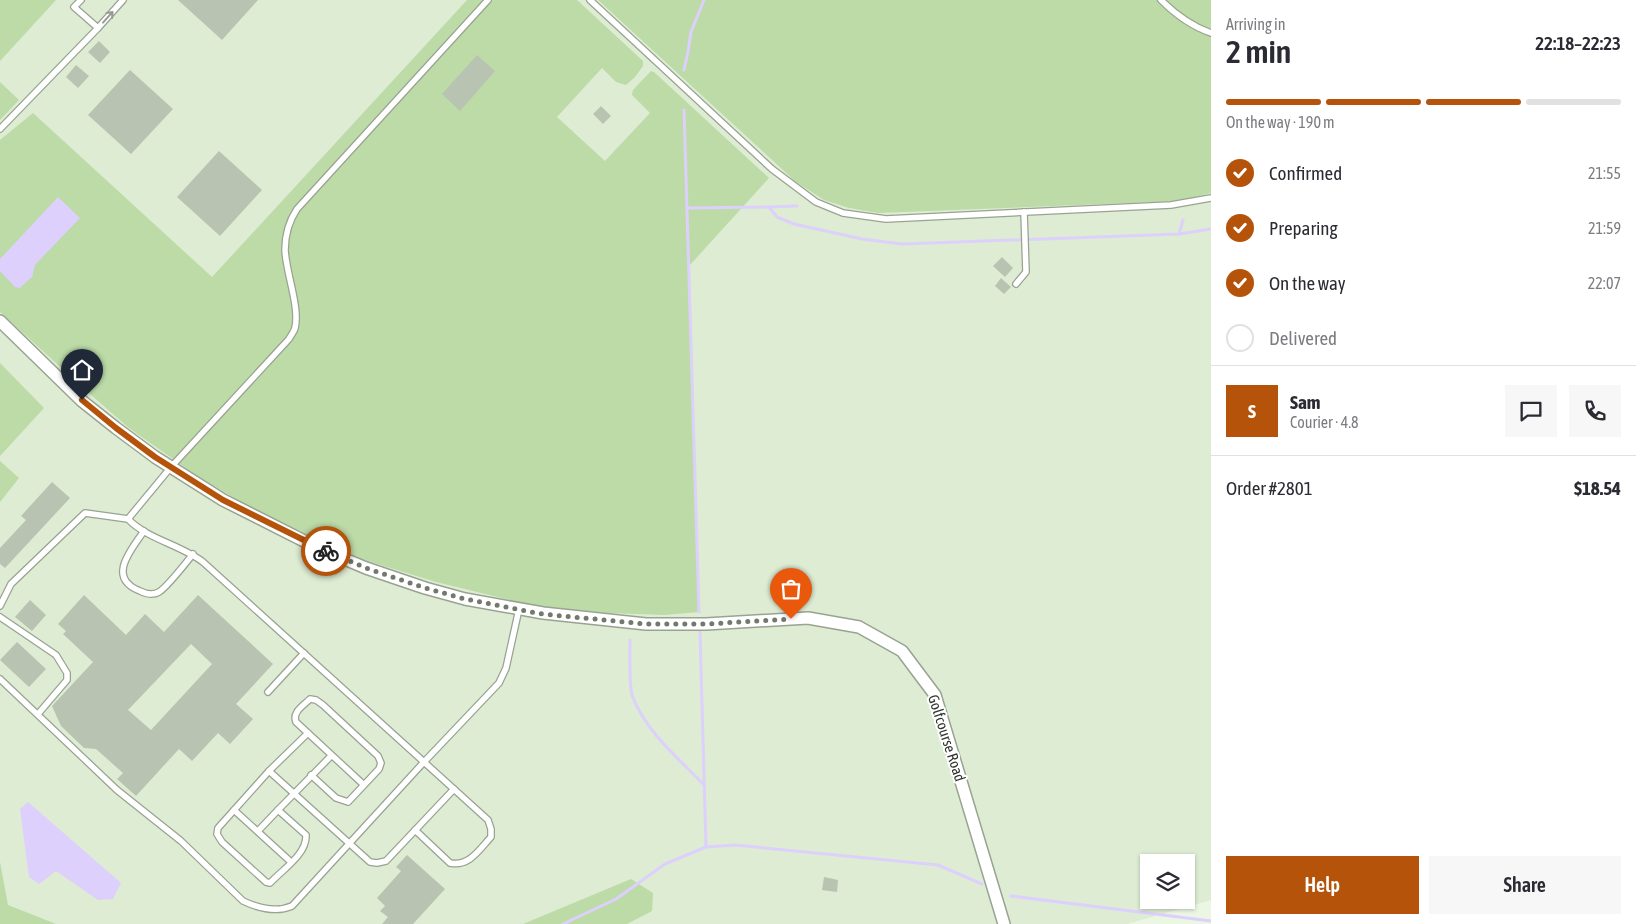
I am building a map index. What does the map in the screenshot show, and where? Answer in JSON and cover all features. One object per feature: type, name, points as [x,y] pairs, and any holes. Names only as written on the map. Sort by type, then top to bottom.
[{"type":"street","name":"Golfcourse Road","points":[[0,321],[82,400],[116,428],[171,467],[223,500],[318,548],[366,568],[465,599],[542,614],[646,624],[706,624],[808,618],[859,627],[902,651],[935,695],[1004,924]]},
{"type":"lane","points":[[81,0],[74,8],[98,28]]},
{"type":"lane","points":[[0,129],[123,0]]},
{"type":"lane","points":[[128,519],[171,467],[289,339],[294,329],[296,315],[285,251],[286,232],[296,209],[488,0]]},
{"type":"lane","points":[[590,0],[772,169],[816,202],[843,213],[886,219],[1171,205],[1211,198]]},
{"type":"lane","points":[[1161,0],[1177,15],[1198,28],[1211,33]]},
{"type":"lane","points":[[1016,284],[1026,272],[1024,212]]},
{"type":"lane","points":[[0,606],[11,584],[85,513],[128,519],[144,531],[193,554],[488,820],[491,837],[466,863],[458,865],[450,863],[415,830]]},
{"type":"lane","points":[[144,531],[131,550],[122,569],[123,577],[133,589],[149,595],[158,592],[193,554]]},
{"type":"lane","points":[[0,679],[117,790],[181,841],[243,900],[256,907],[283,910],[292,906],[499,683],[506,668],[519,609]]},
{"type":"lane","points":[[0,617],[56,655],[68,673],[66,680],[38,714]]},
{"type":"lane","points":[[268,692],[304,653]]},
{"type":"lane","points":[[311,775],[336,798],[348,802],[379,769],[381,763],[378,756],[323,705],[316,700],[310,699],[294,717],[296,722],[331,756],[364,784]]},
{"type":"lane","points":[[278,810],[306,835],[306,841],[303,849],[270,883],[266,882],[222,842],[217,834],[218,828],[269,771],[308,734]]},
{"type":"lane","points":[[258,831],[331,756]]},
{"type":"lane","points":[[269,771],[370,862],[376,864],[386,861],[454,789]]},
{"type":"lane","points":[[234,810],[291,862]]},
{"type":"shaded area","points":[[0,0],[1211,0],[1211,900],[1195,905],[1195,854],[1140,854],[1140,909],[1180,909],[1127,924],[0,924]]},
{"type":"shaded area","points":[[58,197],[80,218],[35,265],[32,277],[20,288],[15,287],[0,271],[0,259]]},
{"type":"shaded area","points":[[28,802],[121,883],[113,899],[98,900],[56,871],[39,884],[29,877],[20,809]]},
{"type":"green space","points":[[0,0],[56,0],[0,61]]},
{"type":"green space","points":[[467,0],[577,0],[643,61],[643,66],[626,85],[616,82],[602,68],[557,117],[605,161],[650,113],[632,95],[633,90],[651,71],[769,178],[689,266],[699,612],[665,615],[608,613],[535,606],[436,582],[358,558],[254,510],[193,473],[129,428],[0,312],[0,140],[33,113],[212,277]]},
{"type":"green space","points":[[598,0],[1157,0],[1182,21],[1211,36],[1211,193],[1179,201],[878,213],[849,208],[824,200],[796,182]]},
{"type":"green space","points":[[1163,0],[1211,0],[1211,30],[1174,11]]},
{"type":"green space","points":[[0,82],[19,100],[0,120]]},
{"type":"green space","points":[[0,363],[44,408],[0,456]]},
{"type":"green space","points":[[0,461],[19,478],[0,502]]},
{"type":"green space","points":[[0,862],[8,905],[56,924],[0,924]]},
{"type":"green space","points":[[631,879],[653,893],[652,911],[627,924],[523,924]]},
{"type":"building","points":[[178,0],[258,0],[222,40]]},
{"type":"building","points":[[99,41],[110,52],[100,63],[88,52]]},
{"type":"building","points":[[477,55],[495,71],[460,111],[442,94]]},
{"type":"building","points":[[76,65],[89,76],[78,88],[66,77]]},
{"type":"building","points":[[130,70],[173,109],[131,154],[88,115]]},
{"type":"building","points":[[601,106],[611,116],[603,124],[593,114]]},
{"type":"building","points":[[219,151],[262,190],[220,236],[177,197]]},
{"type":"building","points":[[1002,257],[1013,268],[1005,277],[993,266]]},
{"type":"building","points":[[1001,278],[1011,287],[1004,294],[995,286]]},
{"type":"building","points":[[52,482],[70,498],[5,568],[0,564],[0,548],[26,520],[21,516]]},
{"type":"building","points":[[84,595],[126,635],[145,614],[164,632],[198,595],[273,664],[236,704],[253,719],[230,744],[218,733],[192,761],[179,749],[136,796],[117,779],[123,773],[96,749],[84,748],[61,726],[52,706],[93,662],[63,634],[66,631],[58,624]],"holes":[[[191,644],[212,664],[151,730],[128,710]]]},
{"type":"building","points":[[30,600],[46,615],[32,631],[15,617]]},
{"type":"building","points":[[17,642],[46,669],[29,687],[0,660]]},
{"type":"building","points":[[407,855],[445,889],[413,924],[382,924],[388,917],[380,911],[385,906],[377,898],[401,871],[396,867]]},
{"type":"building","points":[[824,877],[838,880],[837,892],[822,890]]},
{"type":"waterway","points":[[684,70],[691,32],[704,0]]},
{"type":"waterway","points":[[684,110],[699,612]]},
{"type":"waterway","points":[[769,207],[797,206]]},
{"type":"waterway","points":[[687,208],[769,207],[777,217],[794,224],[862,239],[902,244],[1179,234],[1211,229]]},
{"type":"waterway","points":[[1179,234],[1183,220]]},
{"type":"waterway","points":[[700,632],[706,847]]},
{"type":"waterway","points":[[630,640],[631,690],[638,708],[663,743],[704,785]]},
{"type":"waterway","points":[[563,924],[616,899],[665,864],[706,847],[735,845],[938,865],[982,884]]},
{"type":"waterway","points":[[1011,896],[1211,921]]},
{"type":"way so far","points":[[326,551],[366,568],[425,588],[465,599],[542,614],[646,624],[706,624],[791,619]]},
{"type":"route","points":[[82,400],[155,457],[223,500],[326,551]]}]
